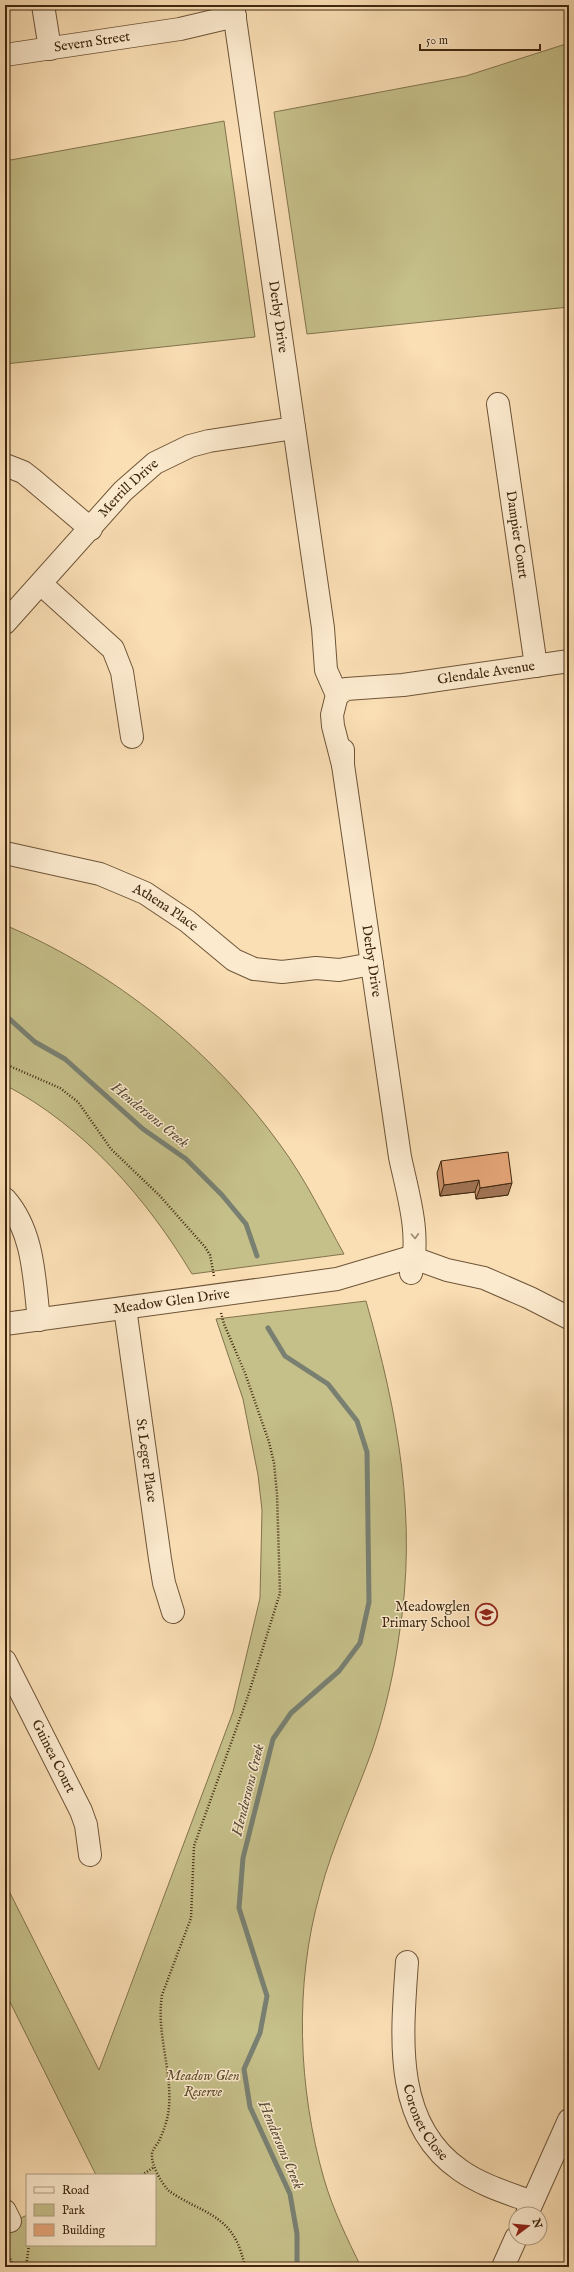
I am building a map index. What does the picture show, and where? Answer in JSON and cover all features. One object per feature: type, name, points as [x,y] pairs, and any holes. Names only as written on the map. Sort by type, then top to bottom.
[{"type":"street","points":[[43,5],[50,49]]},
{"type":"street","name":"Severn Street","points":[[5,55],[180,29],[212,30],[235,16]]},
{"type":"street","name":"Derby Drive","points":[[235,16],[323,628],[343,694],[343,765],[400,1157],[399,1216],[409,1263]]},
{"type":"street","name":"Dampier Court","points":[[498,404],[536,666]]},
{"type":"street","name":"Merrill Drive","points":[[5,622],[140,474],[170,454],[209,441],[294,428]]},
{"type":"street","points":[[5,466],[23,472],[91,529]]},
{"type":"street","points":[[41,584],[113,649],[122,672],[132,737]]},
{"type":"street","name":"Glendale Avenue","points":[[343,694],[569,660]]},
{"type":"street","name":"Athena Place","points":[[5,853],[88,871],[145,893],[187,921],[234,960],[254,969],[282,972],[316,968],[339,970],[372,959]]},
{"type":"street","points":[[5,1199],[16,1214],[28,1241],[39,1320]]},
{"type":"street","name":"Meadow Glen Drive","points":[[5,1324],[337,1279],[371,1282],[409,1263],[452,1284],[512,1290],[568,1316]]},
{"type":"street","name":"St Leger Place","points":[[125,1308],[160,1559],[164,1583],[173,1612]]},
{"type":"street","name":"Guinea Court","points":[[5,1661],[80,1811],[86,1825],[90,1855]]},
{"type":"street","name":"Coronet Close","points":[[407,1962],[404,2051],[409,2096],[418,2123],[436,2151],[460,2170],[525,2206]]},
{"type":"street","points":[[530,2206],[569,2120]]},
{"type":"street","points":[[503,2267],[512,2246]]},
{"type":"path","points":[[5,1064],[60,1088],[78,1102],[112,1149],[160,1196],[205,1247],[210,1255],[224,1324],[244,1373],[269,1442],[274,1463],[277,1494],[280,1593],[248,1696],[194,1846],[191,1918],[162,1995],[160,2008],[159,2028],[168,2077],[169,2107],[164,2128],[152,2153],[154,2167],[168,2189],[224,2223],[233,2232],[245,2267]]},
{"type":"path","points":[[144,2174],[154,2167]]},
{"type":"path","points":[[26,2267],[29,2246]]},
{"type":"path","points":[[5,2248],[14,2267]]},
{"type":"green space","points":[[569,43],[569,307],[307,334],[274,112],[466,76]]},
{"type":"green space","points":[[224,121],[255,337],[5,364],[5,161]]},
{"type":"green space","points":[[5,925],[45,944],[85,966],[122,990],[193,1046],[225,1078],[254,1111],[281,1146],[307,1186],[344,1254],[192,1274],[155,1219],[134,1192],[111,1167],[87,1143],[61,1121],[34,1102],[5,1085]]},
{"type":"green space","name":"Meadow Glen Reserve","points":[[366,1301],[396,1426],[402,1467],[406,1550],[404,1593],[395,1664],[389,1692],[373,1748],[325,1874],[312,1928],[306,1964],[303,2000],[302,2036],[304,2073],[315,2144],[324,2179],[336,2213],[361,2267],[5,2267],[5,2226],[26,2216],[26,2246],[156,2246],[156,2174],[96,2174],[5,1992],[5,1883],[99,2070],[233,1712],[260,1598],[262,1510],[258,1475],[243,1399],[216,1319]]},
{"type":"building","points":[[508,1152],[512,1183],[480,1188],[479,1180],[444,1185],[441,1161]]},
{"type":"waterway","name":"Hendersons Creek","points":[[5,1015],[35,1042],[65,1059],[143,1129],[186,1159],[222,1195],[246,1224],[257,1256]]},
{"type":"waterway","name":"Hendersons Creek","points":[[268,1328],[285,1356],[328,1384],[357,1421],[367,1452],[369,1602],[360,1643],[339,1671],[291,1713],[273,1739],[243,1858],[239,1908],[267,1996],[260,2033],[244,2069],[250,2107],[290,2194],[297,2234],[297,2267]]},
{"type":"place","name":"Meadowglen Primary School","points":[[486,1615]]}]
